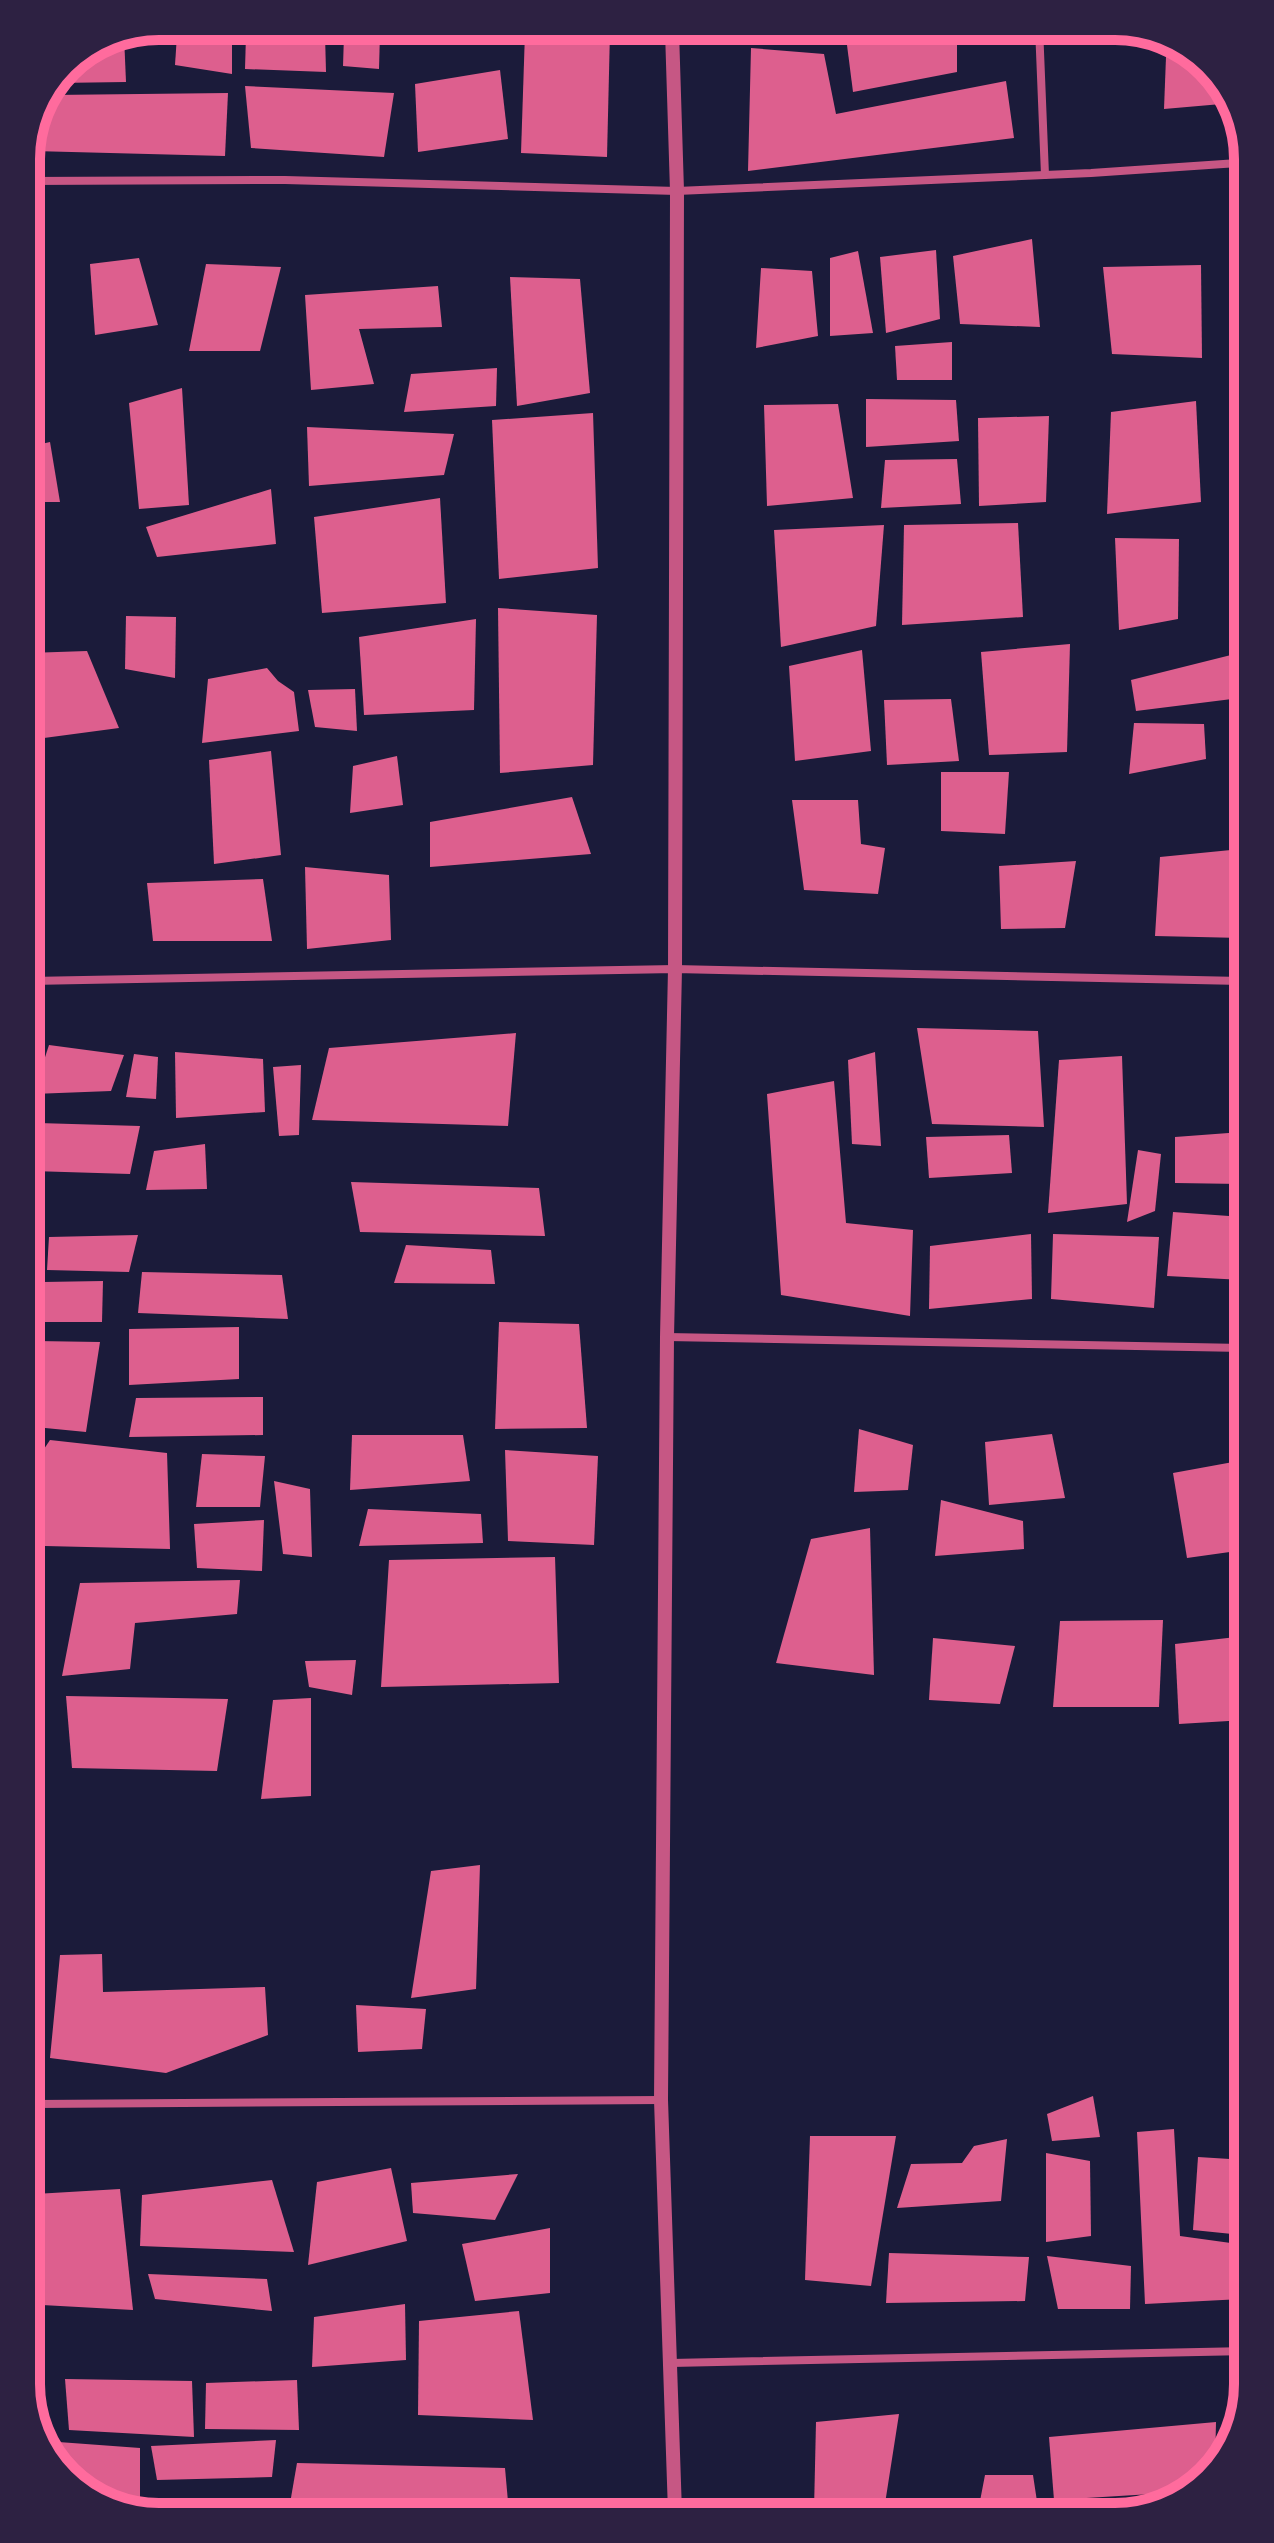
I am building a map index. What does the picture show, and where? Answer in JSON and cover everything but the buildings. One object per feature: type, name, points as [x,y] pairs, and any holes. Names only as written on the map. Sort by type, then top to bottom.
[{"type":"street","points":[[672,40],[677,191],[675,969],[667,1337],[661,2100],[675,2503]]},
{"type":"street","points":[[1040,40],[1045,175]]},
{"type":"street","points":[[40,181],[285,180],[677,191],[1234,163]]},
{"type":"street","points":[[40,981],[675,969],[1234,981]]},
{"type":"street","points":[[667,1337],[1234,1348]]},
{"type":"street","points":[[40,2104],[661,2100]]},
{"type":"street","points":[[671,2363],[1234,2351]]}]
